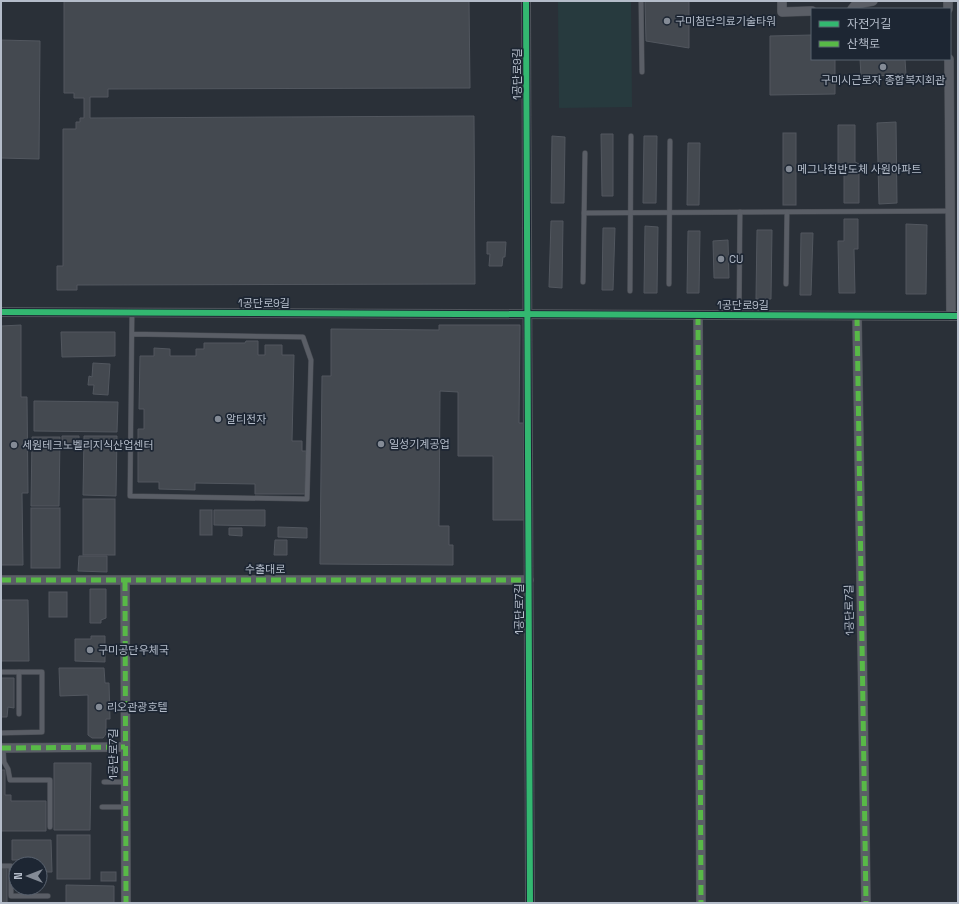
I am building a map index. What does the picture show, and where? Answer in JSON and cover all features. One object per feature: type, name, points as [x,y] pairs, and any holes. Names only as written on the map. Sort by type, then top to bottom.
[{"type":"street","name":"1공단로9길","points":[[526,1],[528,314]]},
{"type":"street","points":[[782,1],[782,12],[811,11]]},
{"type":"street","points":[[853,8],[856,4],[873,1]]},
{"type":"street","name":"1공단로9길","points":[[1,312],[955,316],[950,211],[952,132],[949,60]]},
{"type":"street","name":"1공단로7길","points":[[528,314],[530,903]]},
{"type":"street","points":[[698,315],[701,903]]},
{"type":"street","name":"1공단로7길","points":[[856,316],[866,903]]},
{"type":"street","name":"수출대로","points":[[1,580],[529,580]]},
{"type":"street","name":"1공단로7길","points":[[125,581],[126,903]]},
{"type":"street","points":[[2,748],[125,747]]},
{"type":"lane","points":[[641,1],[642,72]]},
{"type":"lane","points":[[630,291],[631,136]]},
{"type":"lane","points":[[669,284],[670,140]]},
{"type":"lane","points":[[583,282],[585,153]]},
{"type":"lane","points":[[584,213],[950,211]]},
{"type":"lane","points":[[739,315],[740,212]]},
{"type":"lane","points":[[786,284],[787,212]]},
{"type":"lane","points":[[132,313],[130,496],[307,499],[311,360],[304,337],[132,334]]},
{"type":"lane","points":[[1,672],[42,672],[42,732],[1,732]]},
{"type":"lane","points":[[19,672],[19,714]]},
{"type":"lane","points":[[2,748],[4,762],[8,769],[10,780],[50,780],[50,827]]},
{"type":"lane","points":[[104,782],[126,782]]},
{"type":"lane","points":[[102,807],[126,807]]},
{"type":"green space","points":[[558,1],[631,1],[632,107],[559,108]]},
{"type":"building","points":[[64,1],[469,1],[470,88],[108,89],[108,97],[90,97],[90,118],[474,116],[475,284],[77,285],[77,290],[57,290],[57,266],[63,266],[63,129],[76,129],[76,122],[80,122],[80,118],[84,118],[84,98],[74,98],[74,93],[64,93]]},
{"type":"building","name":"구미첨단의료기술타워","points":[[645,1],[689,1],[689,48],[646,41]]},
{"type":"building","points":[[811,35],[811,60],[835,60],[835,94],[770,95],[770,36]]},
{"type":"building","points":[[1,40],[40,41],[39,159],[1,158]]},
{"type":"building","name":"구미시근로자 종합복지회관","points":[[860,60],[905,60],[906,75],[861,76]]},
{"type":"building","points":[[896,122],[897,203],[879,204],[877,123]]},
{"type":"building","points":[[838,125],[855,125],[855,162],[859,164],[859,203],[844,203],[844,167],[838,164]]},
{"type":"building","name":"메그나칩반도체 사원아파트","points":[[783,133],[796,133],[796,205],[783,205]]},
{"type":"building","points":[[601,134],[613,134],[613,196],[602,196]]},
{"type":"building","points":[[552,136],[565,137],[564,203],[551,203]]},
{"type":"building","points":[[644,136],[657,136],[656,203],[643,203]]},
{"type":"building","points":[[688,143],[700,143],[699,205],[687,205]]},
{"type":"building","points":[[844,219],[858,219],[858,249],[854,249],[855,293],[839,293],[838,241],[844,241]]},
{"type":"building","points":[[551,221],[563,221],[562,288],[549,287]]},
{"type":"building","points":[[906,224],[927,225],[926,294],[906,294]]},
{"type":"building","points":[[645,226],[658,227],[657,293],[644,293]]},
{"type":"building","points":[[603,228],[615,228],[613,290],[602,290]]},
{"type":"building","points":[[757,230],[772,230],[771,299],[756,299]]},
{"type":"building","points":[[688,231],[700,231],[699,293],[687,293]]},
{"type":"building","points":[[801,233],[813,233],[811,295],[800,295]]},
{"type":"building","name":"CU","points":[[728,240],[729,278],[714,278],[713,241]]},
{"type":"building","points":[[487,242],[506,242],[505,257],[503,257],[502,266],[489,266],[490,254],[487,254]]},
{"type":"building","name":"세원테크노벨리지식산업센터","points":[[21,325],[21,397],[27,397],[28,493],[22,493],[23,565],[1,565],[1,326]]},
{"type":"building","name":"일성기계공업","points":[[439,325],[520,325],[519,423],[524,423],[524,520],[493,520],[493,456],[458,456],[458,392],[440,391],[439,526],[449,526],[449,545],[453,545],[453,565],[320,564],[322,376],[331,376],[331,329],[439,330]]},
{"type":"building","points":[[61,332],[115,332],[115,356],[62,357]]},
{"type":"building","name":"알티전자","points":[[246,341],[258,341],[258,355],[265,355],[265,345],[282,345],[282,355],[294,355],[292,441],[302,441],[302,451],[306,451],[305,494],[255,494],[255,484],[195,483],[195,490],[159,489],[159,482],[138,482],[138,429],[144,429],[144,409],[139,409],[140,356],[154,356],[154,348],[170,349],[170,356],[196,356],[196,349],[204,349],[204,343],[245,343]]},
{"type":"building","points":[[93,363],[110,364],[108,395],[93,394],[94,385],[88,385],[89,376],[92,377]]},
{"type":"building","points":[[34,401],[118,402],[117,432],[34,431]]},
{"type":"building","points":[[62,436],[79,436],[79,448],[62,447]]},
{"type":"building","points":[[84,436],[117,436],[116,496],[83,495]]},
{"type":"building","points":[[32,437],[60,437],[59,506],[31,506]]},
{"type":"building","points":[[83,499],[115,499],[115,555],[83,555]]},
{"type":"building","points":[[31,508],[60,508],[60,568],[31,568]]},
{"type":"building","points":[[200,510],[212,510],[212,535],[200,535]]},
{"type":"building","points":[[214,510],[265,510],[265,526],[214,525]]},
{"type":"building","points":[[278,527],[307,528],[307,538],[278,537]]},
{"type":"building","points":[[229,528],[242,528],[242,536],[229,535]]},
{"type":"building","points":[[275,540],[287,540],[287,555],[274,555]]},
{"type":"building","points":[[79,556],[107,556],[107,572],[78,571]]},
{"type":"building","points":[[90,589],[106,589],[106,618],[101,620],[101,623],[90,623]]},
{"type":"building","points":[[49,592],[67,592],[67,617],[49,617]]},
{"type":"building","points":[[1,600],[28,600],[29,661],[1,661]]},
{"type":"building","name":"구미공단우체국","points":[[91,636],[105,636],[105,662],[75,661],[75,639],[91,639]]},
{"type":"building","name":"리오관광호텔","points":[[59,668],[104,668],[105,683],[109,683],[110,719],[106,719],[106,734],[103,738],[92,738],[88,735],[88,695],[60,696]]},
{"type":"building","points":[[1,678],[14,678],[14,708],[8,707],[7,717],[1,717]]},
{"type":"building","points":[[54,763],[91,763],[90,830],[54,830]]},
{"type":"building","points":[[1,770],[5,770],[5,795],[11,795],[11,801],[46,801],[46,831],[1,831]]},
{"type":"building","points":[[57,835],[90,835],[90,879],[57,879]]},
{"type":"building","points":[[12,840],[51,840],[52,872],[48,872],[48,856],[12,856]]},
{"type":"building","points":[[1,868],[7,868],[7,903],[1,903]]},
{"type":"building","points":[[101,872],[116,872],[116,881],[101,881]]},
{"type":"building","points":[[66,885],[114,886],[114,903],[66,903]]},
{"type":"marked path","points":[[698,315],[701,903]]},
{"type":"marked path","points":[[857,316],[866,903]]},
{"type":"marked path","points":[[1,580],[529,580]]},
{"type":"marked path","points":[[125,581],[126,903]]},
{"type":"marked path","points":[[1,748],[125,747]]},
{"type":"cycle path","points":[[526,1],[530,903]]},
{"type":"cycle path","points":[[1,312],[958,316]]},
{"type":"place","name":"구미첨단의료기술타워","points":[[667,21]]},
{"type":"place","name":"구미시근로자 종합복지회관","points":[[883,67]]},
{"type":"place","name":"메그나칩반도체 사원아파트","points":[[789,169]]},
{"type":"place","name":"CU","points":[[721,259]]},
{"type":"place","name":"알티전자","points":[[218,419]]},
{"type":"place","name":"일성기계공업","points":[[381,444]]},
{"type":"place","name":"세원테크노벨리지식산업센터","points":[[14,445]]},
{"type":"place","name":"구미공단우체국","points":[[90,650]]},
{"type":"place","name":"리오관광호텔","points":[[99,707]]}]
